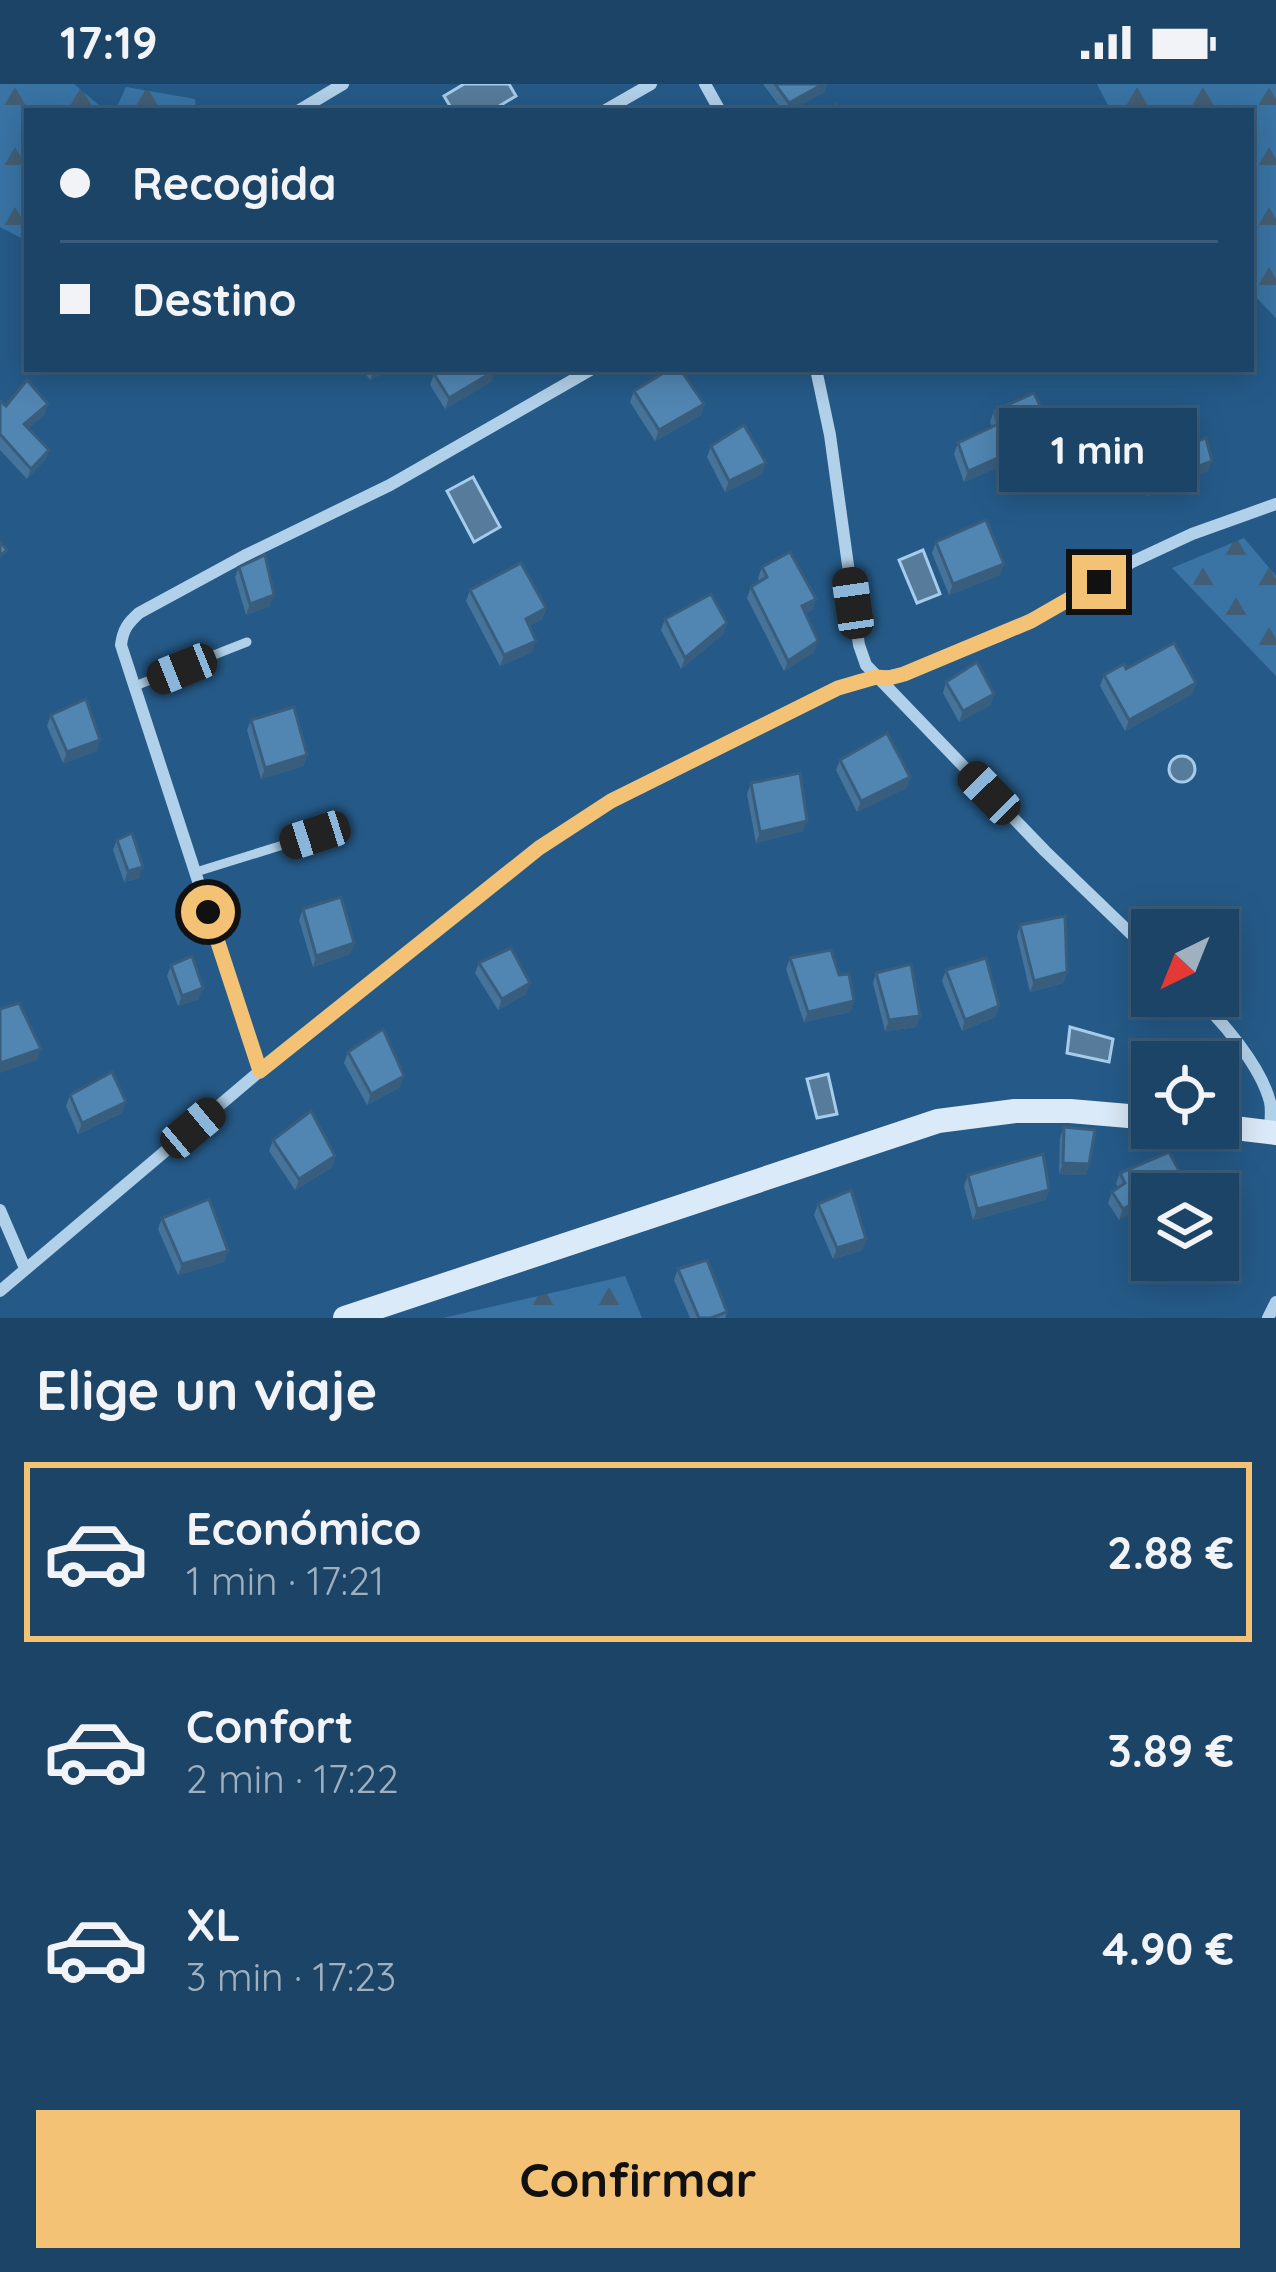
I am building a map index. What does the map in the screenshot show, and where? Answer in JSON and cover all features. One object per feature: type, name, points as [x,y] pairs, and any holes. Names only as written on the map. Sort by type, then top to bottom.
[{"type":"street","points":[[303,108],[343,84]]},
{"type":"street","points":[[609,108],[651,84]]},
{"type":"street","points":[[260,1071],[122,645],[122,633],[139,613],[390,485],[587,372]]},
{"type":"street","points":[[817,372],[866,665],[1131,934]]},
{"type":"street","points":[[0,1291],[260,1071],[557,836],[632,791],[838,688],[904,674],[999,636],[1132,562],[1276,504]]},
{"type":"street","points":[[1217,1017],[1253,1065],[1270,1103],[1273,1133],[1239,1129]]},
{"type":"street","points":[[345,1318],[938,1121],[1015,1111],[1131,1116]]},
{"type":"street","points":[[0,1210],[25,1268]]},
{"type":"street","points":[[1268,1318],[1276,1302]]},
{"type":"lane","points":[[135,686],[247,642]]},
{"type":"lane","points":[[196,872],[315,835]]},
{"type":"green space","points":[[0,84],[74,84],[102,108],[24,108],[24,239],[0,227]]},
{"type":"green space","points":[[1097,84],[1276,84],[1276,318],[1254,295],[1254,108],[1109,108]]},
{"type":"green space","points":[[126,87],[195,99],[196,108],[116,108]]},
{"type":"green space","points":[[1244,538],[1276,576],[1276,676],[1172,568]]},
{"type":"green space","points":[[625,1276],[642,1318],[443,1318]]},
{"type":"shaded area","points":[[464,84],[509,84],[516,96],[496,108],[451,108],[444,96]]},
{"type":"shaded area","points":[[473,477],[500,527],[474,542],[447,491]]},
{"type":"shaded area","points":[[923,550],[940,594],[917,603],[899,560]]},
{"type":"shaded area","points":[[1182,756],[1192,759],[1192,779],[1182,782],[1172,779],[1169,769],[1172,759]]},
{"type":"shaded area","points":[[1070,1027],[1113,1039],[1109,1062],[1067,1053]]},
{"type":"shaded area","points":[[828,1074],[837,1114],[817,1118],[807,1079]]},
{"type":"building","points":[[775,84],[823,84],[789,103]]},
{"type":"building","points":[[437,372],[493,372],[449,398],[434,374]]},
{"type":"building","points":[[665,372],[682,372],[704,404],[659,430],[634,391]]},
{"type":"building","points":[[27,380],[48,404],[24,424],[49,450],[31,469],[0,434],[0,401],[6,406]]},
{"type":"building","points":[[1034,393],[1045,416],[1034,427],[1032,443],[968,471],[958,443],[998,424],[994,411]]},
{"type":"building","points":[[744,425],[766,463],[729,481],[711,446]]},
{"type":"building","points":[[1155,435],[1165,452],[1206,438],[1212,461],[1152,485],[1134,445]]},
{"type":"building","points":[[986,520],[1004,564],[953,584],[936,542]]},
{"type":"building","points":[[790,552],[816,599],[802,606],[818,641],[788,661],[751,587],[767,577],[762,567]]},
{"type":"building","points":[[265,555],[274,595],[250,604],[239,567]]},
{"type":"building","points":[[521,563],[546,608],[526,619],[536,641],[504,655],[470,590]]},
{"type":"building","points":[[711,594],[727,623],[685,658],[665,619]]},
{"type":"building","points":[[1174,643],[1196,683],[1129,720],[1104,675],[1124,664],[1126,669]]},
{"type":"building","points":[[977,662],[994,694],[963,711],[946,682]]},
{"type":"building","points":[[86,699],[100,740],[67,752],[51,715]]},
{"type":"building","points":[[294,707],[307,755],[265,768],[251,720]]},
{"type":"building","points":[[887,733],[910,777],[861,801],[840,760]]},
{"type":"building","points":[[800,773],[807,821],[760,832],[751,783]]},
{"type":"building","points":[[132,833],[143,867],[128,871],[117,840]]},
{"type":"building","points":[[341,897],[354,943],[316,956],[303,909]]},
{"type":"building","points":[[1065,916],[1067,972],[1034,981],[1020,925]]},
{"type":"building","points":[[511,948],[530,983],[502,999],[479,963]]},
{"type":"building","points":[[831,950],[839,975],[849,974],[854,1001],[808,1012],[790,958]]},
{"type":"building","points":[[192,956],[203,988],[182,996],[171,965]]},
{"type":"building","points":[[986,958],[999,1006],[965,1020],[946,970]]},
{"type":"building","points":[[911,964],[920,1016],[889,1020],[876,973]]},
{"type":"building","points":[[19,1003],[41,1049],[0,1063],[0,1009]]},
{"type":"building","points":[[383,1029],[404,1076],[371,1094],[348,1052]]},
{"type":"building","points":[[112,1072],[126,1102],[82,1123],[70,1095]]},
{"type":"building","points":[[311,1111],[335,1156],[299,1179],[273,1140]]},
{"type":"building","points":[[1064,1127],[1095,1130],[1089,1164],[1063,1163]]},
{"type":"building","points":[[1169,1152],[1180,1173],[1131,1173],[1131,1205],[1123,1209],[1112,1192],[1125,1183],[1120,1173]]},
{"type":"building","points":[[1043,1154],[1049,1190],[977,1209],[968,1175]]},
{"type":"building","points":[[851,1190],[866,1239],[837,1248],[818,1204]]},
{"type":"building","points":[[209,1199],[228,1251],[182,1264],[162,1218]]},
{"type":"building","points":[[707,1260],[727,1312],[699,1318],[678,1269]]},
{"type":"route","points":[[208,912],[260,1071],[539,848],[611,801],[838,688],[904,674],[999,636],[1099,582]]}]
